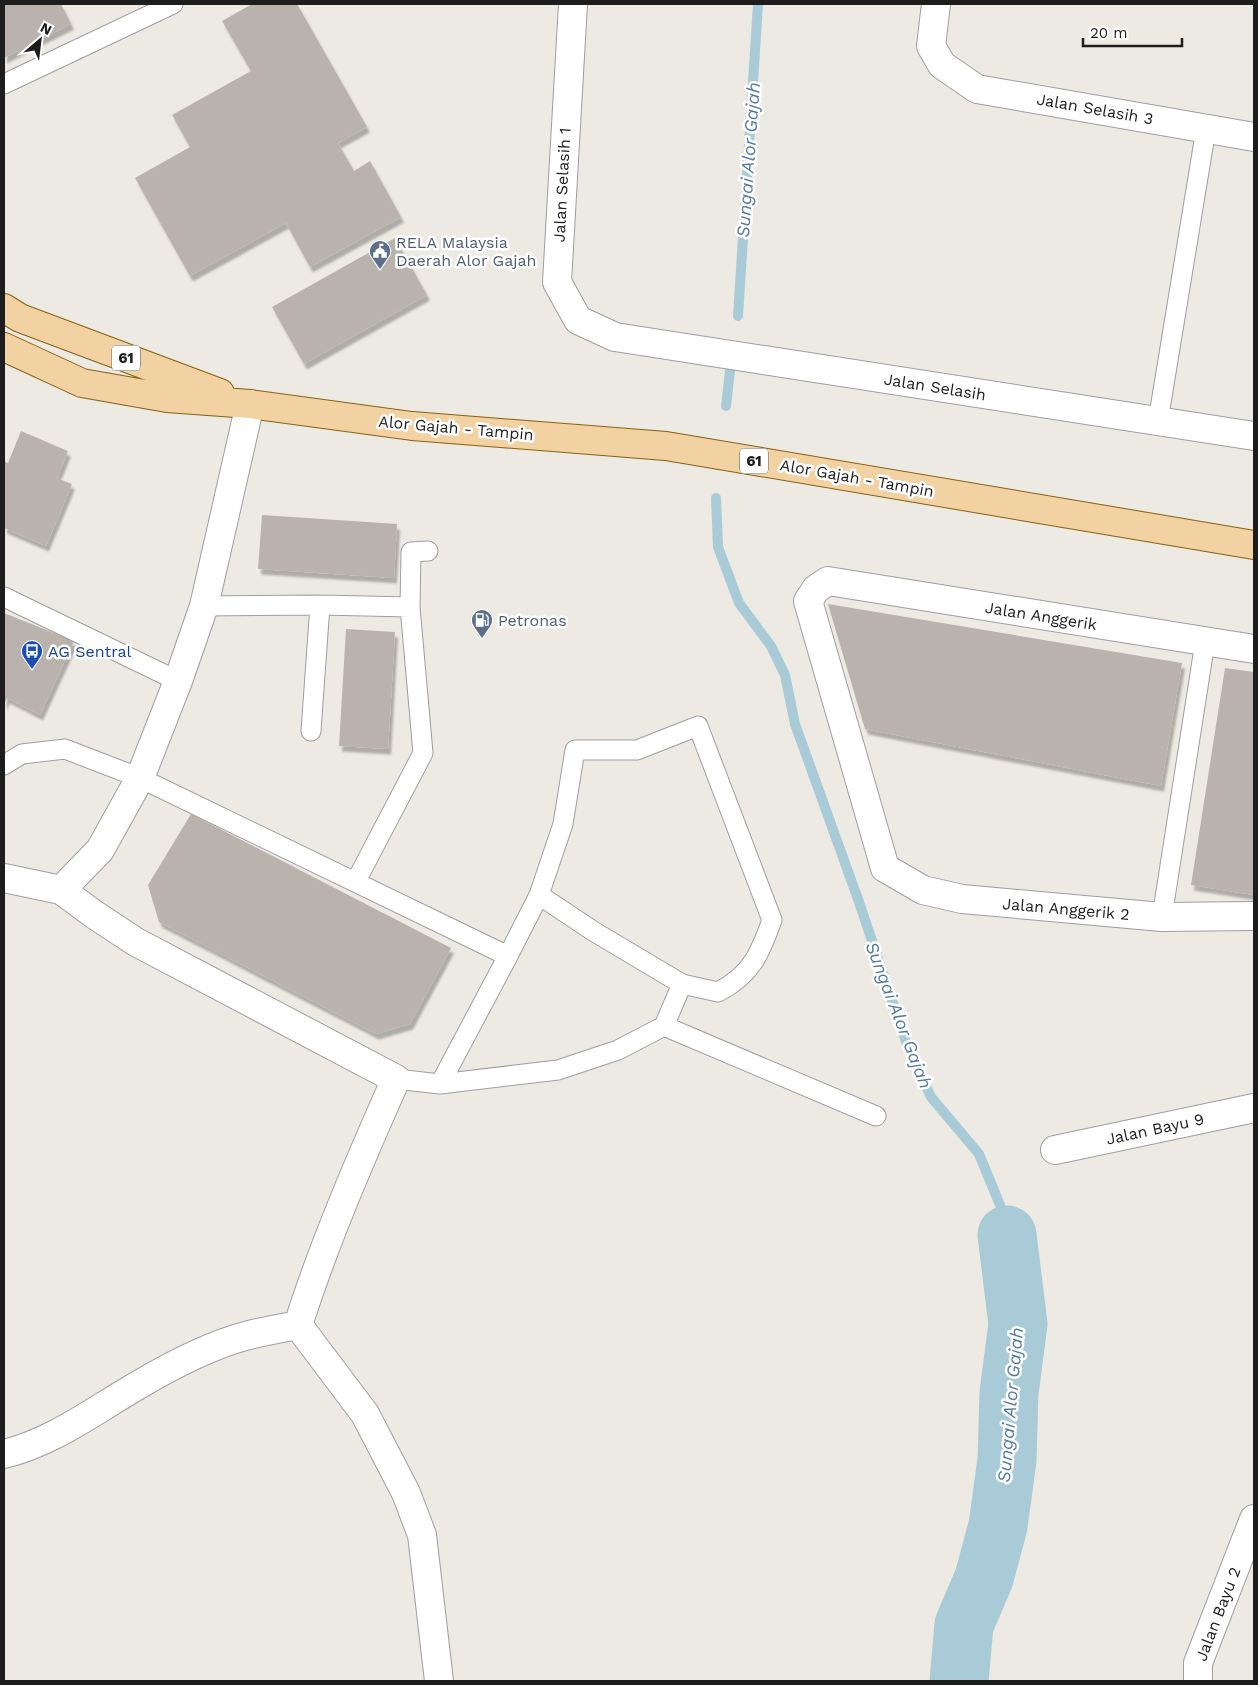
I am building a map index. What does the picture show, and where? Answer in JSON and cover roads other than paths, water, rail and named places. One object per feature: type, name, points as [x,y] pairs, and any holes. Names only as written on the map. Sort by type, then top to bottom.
[{"type":"main road","name":"Alor Gajah - Tampin","points":[[4,308],[20,318],[250,404]]},
{"type":"main road","name":"Alor Gajah - Tampin","points":[[4,347],[82,383],[167,398],[250,404],[412,426],[666,446],[1254,545]]},
{"type":"street","name":"Jalan Selasih 1","points":[[573,4],[557,282],[578,320],[615,337]]},
{"type":"street","name":"Jalan Selasih 3","points":[[936,4],[931,46],[942,65],[977,89],[1254,137]]},
{"type":"street","name":"Jalan Selasih","points":[[615,337],[1254,436]]},
{"type":"street","points":[[61,890],[100,850],[140,778],[178,681],[204,606],[250,404]]},
{"type":"street","name":"Jalan Anggerik","points":[[885,868],[808,601],[816,590],[828,581],[1254,649]]},
{"type":"street","name":"Jalan Anggerik 2","points":[[885,868],[923,890],[962,899],[1162,917],[1254,916]]},
{"type":"street","points":[[4,878],[61,890],[94,915],[136,942],[396,1079],[347,1188],[322,1252],[298,1325]]},
{"type":"street","name":"Jalan Bayu 9","points":[[1055,1150],[1254,1108]]},
{"type":"street","points":[[4,1454],[23,1449],[54,1436],[136,1386],[190,1358],[248,1335],[298,1325]]},
{"type":"street","points":[[298,1325],[365,1414],[406,1493],[422,1535],[439,1681]]},
{"type":"street","name":"Jalan Bayu 2","points":[[1198,1681],[1198,1662],[1254,1519]]},
{"type":"lane","points":[[4,84],[173,4]]},
{"type":"lane","points":[[1158,421],[1206,129]]},
{"type":"lane","points":[[356,881],[423,753],[410,607],[411,552],[428,551]]},
{"type":"lane","points":[[4,597],[178,681]]},
{"type":"lane","points":[[204,606],[320,605],[410,607]]},
{"type":"lane","points":[[311,731],[320,605]]},
{"type":"lane","points":[[1162,917],[1205,642]]},
{"type":"lane","points":[[440,1084],[539,895],[564,824],[575,750],[637,750],[698,726],[772,920],[762,950],[737,982],[718,992],[682,984],[593,932],[539,895]]},
{"type":"lane","points":[[4,765],[22,754],[65,749],[140,778],[508,956]]},
{"type":"lane","points":[[396,1079],[440,1084],[558,1070],[618,1050],[664,1026],[682,984]]},
{"type":"lane","points":[[664,1026],[876,1116]]},
{"type":"waterway","name":"Sungai Alor Gajah","points":[[738,316],[758,4]]},
{"type":"waterway","name":"Sungai Alor Gajah","points":[[726,406],[730,371]]},
{"type":"waterway","name":"Sungai Alor Gajah","points":[[716,498],[718,547],[739,603],[771,646],[785,675],[795,724],[859,902],[906,1042],[931,1097],[979,1154],[1000,1205],[1007,1235]]},
{"type":"waterway","name":"Sungai Alor Gajah","points":[[959,1681],[964,1625],[984,1578],[998,1526],[1007,1460],[1009,1393],[1018,1324],[1007,1235]]},
{"type":"place","name":"RELA Malaysia Daerah Alor Gajah","points":[[380,270]]},
{"type":"place","name":"Petronas","points":[[482,639]]},
{"type":"place","name":"AG Sentral","points":[[32,670]]}]
